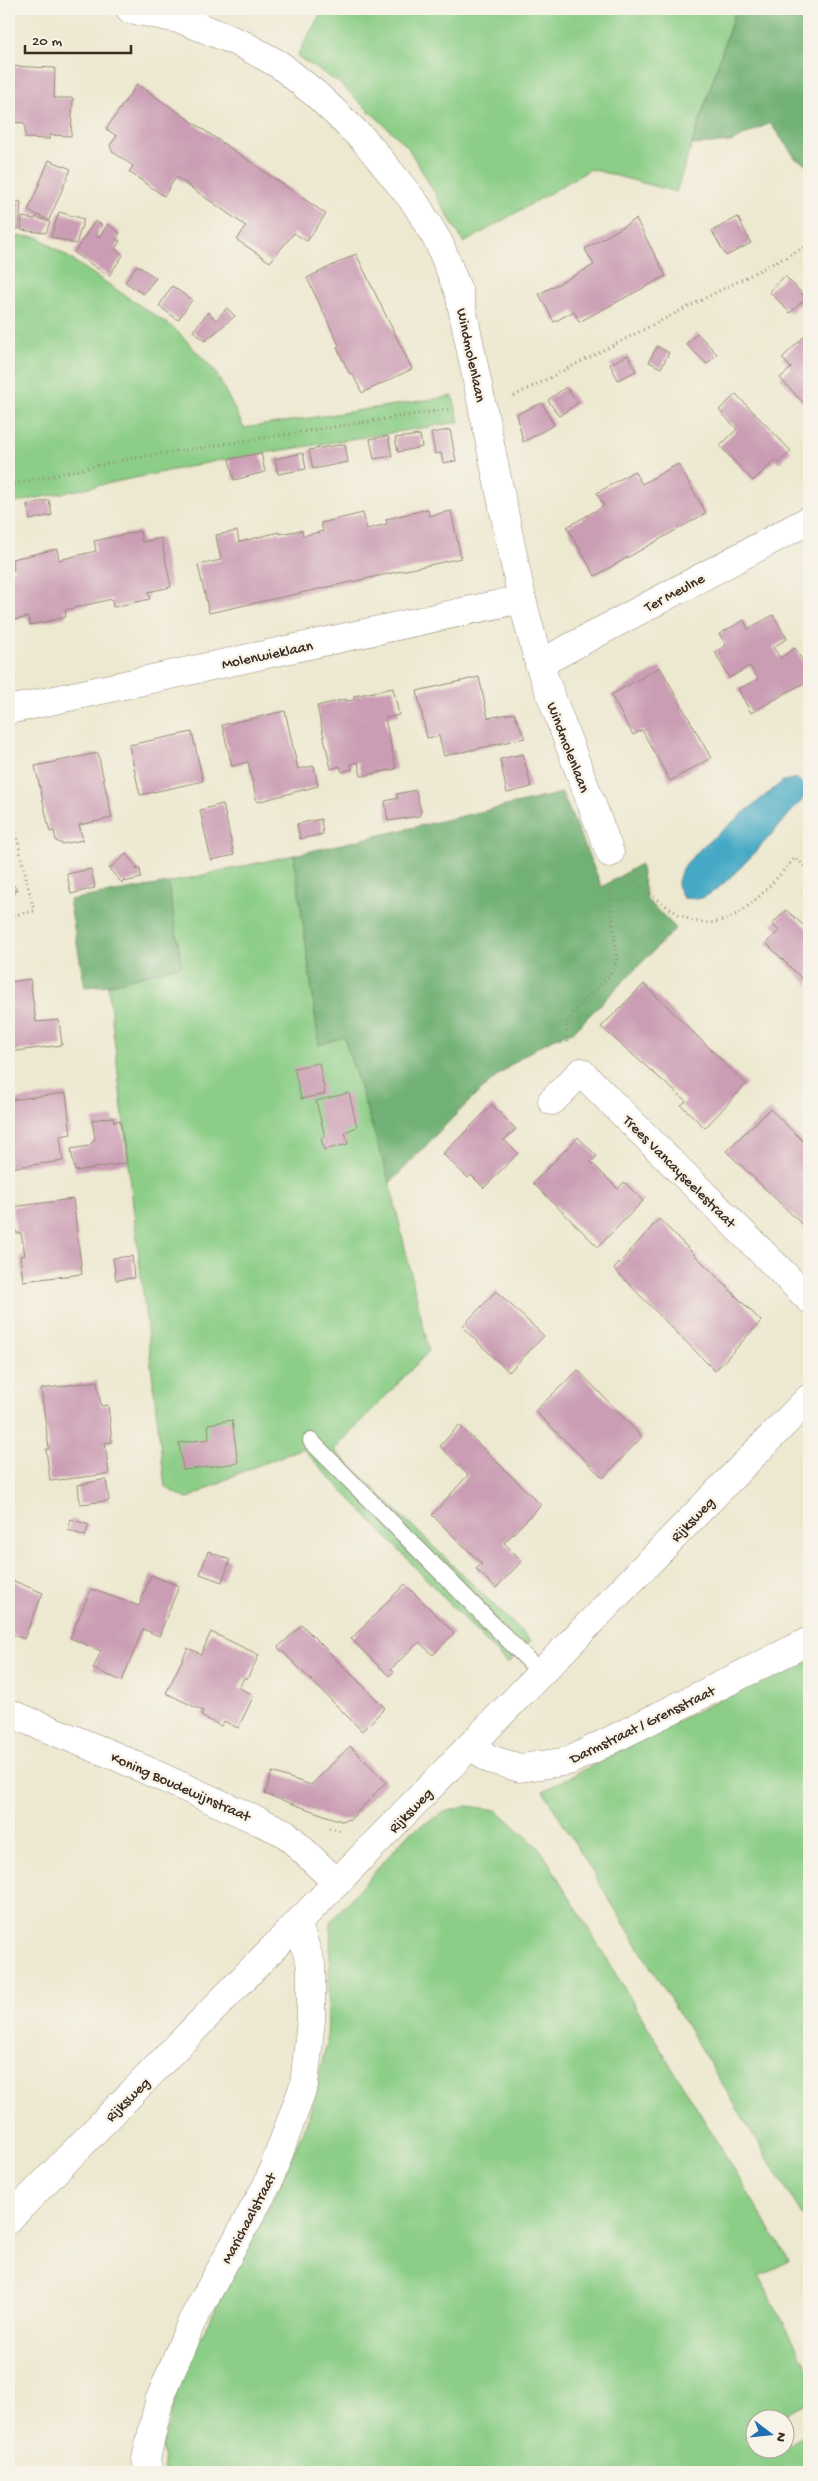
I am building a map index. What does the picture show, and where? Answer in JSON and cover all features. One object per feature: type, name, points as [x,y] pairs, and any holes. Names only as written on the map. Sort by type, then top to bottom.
[{"type":"street","name":"Windmolenlaan","points":[[130,9],[183,20],[242,44],[280,65],[318,96],[364,141],[416,204],[440,243],[459,293],[522,599],[538,664],[614,861]]},
{"type":"street","name":"Ter Meulne","points":[[538,664],[809,520]]},
{"type":"street","name":"Molenwieklaan","points":[[13,709],[522,599]]},
{"type":"street","points":[[552,1101],[580,1072]]},
{"type":"street","name":"Trees Vancayseelestraat","points":[[580,1072],[809,1299]]},
{"type":"street","name":"Rijksweg","points":[[9,2219],[298,1925],[809,1398]]},
{"type":"street","name":"Darmstraat / Grensstraat","points":[[472,1745],[489,1759],[520,1768],[569,1762],[809,1641]]},
{"type":"street","name":"Koning Boudewijnstraat","points":[[9,1713],[116,1756],[285,1833],[337,1883]]},
{"type":"street","name":"Marichaalstraat","points":[[149,2472],[146,2459],[159,2401],[191,2323],[268,2183],[304,2086],[311,2020],[311,1964],[298,1925]]},
{"type":"lane","points":[[311,1441],[542,1674]]},
{"type":"path","points":[[9,485],[128,459],[483,404],[515,395],[809,245]]},
{"type":"path","points":[[9,804],[34,911],[9,916]]},
{"type":"path","points":[[580,1072],[566,1036],[566,1028],[570,1016],[611,976],[616,968],[617,959],[607,876],[614,861],[673,910],[688,919],[715,923],[738,914],[748,906],[794,858],[809,869]]},
{"type":"green space","points":[[323,9],[736,9],[676,192],[591,169],[464,243],[407,146],[339,83],[297,56]]},
{"type":"green space","points":[[736,9],[790,9],[809,16],[809,165],[796,159],[770,123],[731,142],[692,145]]},
{"type":"green space","points":[[9,236],[38,237],[175,329],[215,371],[244,428],[453,396],[459,422],[221,460],[9,504]]},
{"type":"green space","points":[[562,793],[602,887],[640,864],[647,900],[676,928],[573,1032],[549,1041],[499,1074],[390,1183],[344,1037],[319,1045],[294,855]]},
{"type":"green space","points":[[294,855],[319,1044],[344,1037],[390,1183],[429,1351],[334,1450],[531,1641],[507,1664],[302,1448],[239,1473],[187,1499],[165,1487],[108,985],[182,965],[168,883]]},
{"type":"green space","points":[[168,883],[182,965],[108,985],[85,987],[69,900]]},
{"type":"green space","points":[[809,1653],[809,2226],[543,1791]]},
{"type":"green space","points":[[468,1806],[497,1810],[541,1850],[789,2261],[759,2276],[809,2371],[809,2401],[795,2408],[746,2408],[746,2458],[796,2458],[796,2440],[809,2432],[809,2472],[165,2472],[162,2447],[182,2373],[276,2194],[309,2116],[327,2042],[331,1921],[409,1833],[445,1812]]},
{"type":"water","points":[[796,778],[805,786],[804,798],[740,868],[725,882],[702,898],[683,898],[677,885],[682,868],[703,846],[783,781]]},
{"type":"building","points":[[9,66],[55,68],[54,98],[73,98],[71,136],[50,135],[50,139],[25,138],[25,123],[9,122]]},
{"type":"building","points":[[137,84],[326,214],[307,241],[294,233],[270,262],[237,240],[246,226],[176,177],[164,196],[129,172],[133,166],[112,151],[110,145],[117,136],[106,129]]},
{"type":"building","points":[[49,160],[71,169],[49,220],[28,211]]},
{"type":"building","points":[[9,201],[21,202],[19,229],[9,228]]},
{"type":"building","points":[[59,212],[84,219],[76,244],[51,237]]},
{"type":"building","points":[[22,217],[35,219],[36,217],[50,222],[46,233],[21,230]]},
{"type":"building","points":[[738,217],[751,243],[726,256],[712,231]]},
{"type":"building","points":[[636,219],[666,276],[579,322],[574,311],[554,322],[539,294],[594,265],[585,249]]},
{"type":"building","points":[[95,221],[102,225],[96,235],[99,237],[108,224],[120,233],[116,239],[120,241],[115,249],[123,255],[109,276],[74,253]]},
{"type":"building","points":[[356,254],[412,369],[362,393],[353,375],[349,373],[337,347],[339,345],[307,278]]},
{"type":"building","points":[[137,265],[156,278],[143,294],[125,282]]},
{"type":"building","points":[[785,276],[806,298],[790,313],[769,291]]},
{"type":"building","points":[[172,286],[192,300],[178,320],[159,306]]},
{"type":"building","points":[[227,308],[235,316],[205,341],[193,331],[208,312],[216,320]]},
{"type":"building","points":[[809,332],[809,409],[780,378],[791,368],[782,358]]},
{"type":"building","points":[[697,333],[717,354],[707,364],[686,344]]},
{"type":"building","points":[[657,346],[669,353],[661,368],[649,362]]},
{"type":"building","points":[[628,355],[636,371],[618,380],[610,364]]},
{"type":"building","points":[[566,387],[578,403],[559,416],[548,400]]},
{"type":"building","points":[[736,394],[791,451],[779,463],[775,460],[753,481],[720,446],[737,429],[719,410]]},
{"type":"building","points":[[542,403],[554,425],[523,442],[517,414]]},
{"type":"building","points":[[450,430],[456,461],[443,463],[441,453],[435,454],[431,433]]},
{"type":"building","points":[[420,435],[422,447],[398,452],[395,438]]},
{"type":"building","points":[[388,436],[392,456],[374,459],[370,439]]},
{"type":"building","points":[[345,444],[348,462],[313,469],[309,450]]},
{"type":"building","points":[[261,453],[265,472],[234,480],[229,459]]},
{"type":"building","points":[[303,453],[306,469],[278,474],[275,459]]},
{"type":"building","points":[[678,464],[706,513],[595,576],[567,527],[604,506],[597,493],[634,471],[642,484]]},
{"type":"building","points":[[49,500],[52,515],[30,520],[27,505]]},
{"type":"building","points":[[428,509],[429,516],[451,511],[461,558],[209,613],[198,565],[221,560],[216,535],[237,531],[239,542],[279,532],[279,534],[302,530],[303,536],[323,531],[321,523],[363,513],[367,529],[387,524],[386,519]]},
{"type":"building","points":[[140,531],[142,542],[161,538],[171,587],[148,592],[150,599],[113,607],[112,599],[65,610],[66,617],[30,625],[28,617],[9,621],[9,571],[14,570],[12,559],[57,549],[59,560],[96,551],[94,541]]},
{"type":"building","points":[[773,615],[787,639],[773,647],[780,658],[795,648],[809,672],[809,680],[751,713],[738,689],[758,679],[750,666],[729,678],[715,652],[726,645],[719,634],[744,620],[748,629]]},
{"type":"building","points":[[660,667],[711,758],[670,781],[642,730],[633,735],[611,695]]},
{"type":"building","points":[[479,677],[488,718],[514,713],[525,738],[444,756],[439,736],[427,738],[417,691]]},
{"type":"building","points":[[393,688],[399,715],[385,718],[396,769],[361,776],[358,762],[351,764],[352,769],[342,772],[340,766],[331,769],[317,706],[346,699],[346,701],[354,700],[354,696]]},
{"type":"building","points":[[285,711],[298,769],[314,766],[318,786],[257,802],[248,762],[232,766],[222,725]]},
{"type":"building","points":[[192,732],[203,781],[140,795],[129,745]]},
{"type":"building","points":[[98,753],[112,818],[79,825],[83,840],[62,844],[56,841],[54,831],[50,832],[35,766]]},
{"type":"building","points":[[523,754],[531,787],[507,793],[500,759]]},
{"type":"building","points":[[416,790],[421,812],[419,816],[388,821],[385,801],[398,798],[396,794]]},
{"type":"building","points":[[223,804],[234,855],[211,860],[200,810]]},
{"type":"building","points":[[321,819],[323,834],[300,839],[297,824]]},
{"type":"building","points":[[126,854],[138,868],[135,869],[140,869],[141,878],[124,882],[124,880],[122,883],[109,869]]},
{"type":"building","points":[[91,869],[95,888],[71,894],[67,874]]},
{"type":"building","points":[[9,881],[17,889],[9,897]]},
{"type":"building","points":[[786,910],[809,930],[809,986],[766,943],[779,931],[772,924]]},
{"type":"building","points":[[30,979],[36,1022],[59,1020],[62,1045],[9,1052],[9,982]]},
{"type":"building","points":[[644,984],[746,1084],[705,1128],[681,1105],[686,1101],[601,1027]]},
{"type":"building","points":[[319,1063],[325,1094],[301,1099],[294,1068]]},
{"type":"building","points":[[66,1093],[71,1134],[60,1136],[63,1161],[9,1168],[9,1100]]},
{"type":"building","points":[[349,1093],[357,1127],[345,1132],[348,1144],[324,1150],[321,1138],[325,1137],[316,1101]]},
{"type":"building","points":[[492,1105],[516,1129],[504,1140],[518,1153],[484,1188],[471,1175],[468,1178],[443,1154]]},
{"type":"building","points":[[770,1109],[809,1147],[809,1231],[726,1151]]},
{"type":"building","points":[[113,1117],[114,1122],[120,1120],[127,1163],[75,1171],[71,1149],[89,1146],[95,1139],[92,1120]]},
{"type":"building","points":[[578,1137],[597,1156],[591,1162],[618,1189],[624,1182],[643,1201],[598,1247],[533,1183]]},
{"type":"building","points":[[73,1199],[82,1274],[23,1281],[20,1256],[25,1255],[21,1233],[16,1233],[12,1207]]},
{"type":"building","points":[[659,1219],[761,1321],[715,1371],[614,1269]]},
{"type":"building","points":[[132,1256],[134,1278],[116,1280],[113,1258]]},
{"type":"building","points":[[496,1291],[544,1336],[509,1372],[462,1327]]},
{"type":"building","points":[[578,1370],[642,1437],[603,1478],[535,1411]]},
{"type":"building","points":[[97,1381],[101,1406],[108,1405],[112,1442],[105,1443],[109,1474],[50,1481],[46,1449],[49,1449],[41,1389]]},
{"type":"building","points":[[232,1420],[238,1463],[183,1470],[179,1443],[209,1439],[208,1424]]},
{"type":"building","points":[[459,1425],[541,1505],[504,1543],[522,1561],[496,1588],[476,1569],[482,1564],[432,1515],[468,1475],[440,1446]]},
{"type":"building","points":[[106,1479],[109,1501],[80,1504],[78,1485]]},
{"type":"building","points":[[71,1519],[89,1525],[85,1536],[68,1530]]},
{"type":"building","points":[[208,1551],[230,1560],[222,1582],[200,1574]]},
{"type":"building","points":[[151,1575],[179,1586],[159,1636],[143,1629],[122,1681],[93,1669],[101,1651],[70,1638],[91,1589],[139,1606]]},
{"type":"building","points":[[9,1579],[43,1593],[24,1639],[9,1633]]},
{"type":"building","points":[[405,1584],[454,1633],[433,1655],[419,1642],[391,1669],[394,1672],[389,1676],[351,1639]]},
{"type":"building","points":[[302,1625],[385,1708],[362,1731],[278,1647]]},
{"type":"building","points":[[211,1632],[259,1655],[247,1679],[244,1678],[239,1688],[254,1695],[238,1728],[224,1721],[221,1726],[201,1716],[203,1711],[166,1693],[188,1648],[201,1654]]},
{"type":"building","points":[[350,1746],[386,1782],[351,1819],[341,1821],[265,1794],[272,1772],[311,1785]]}]
